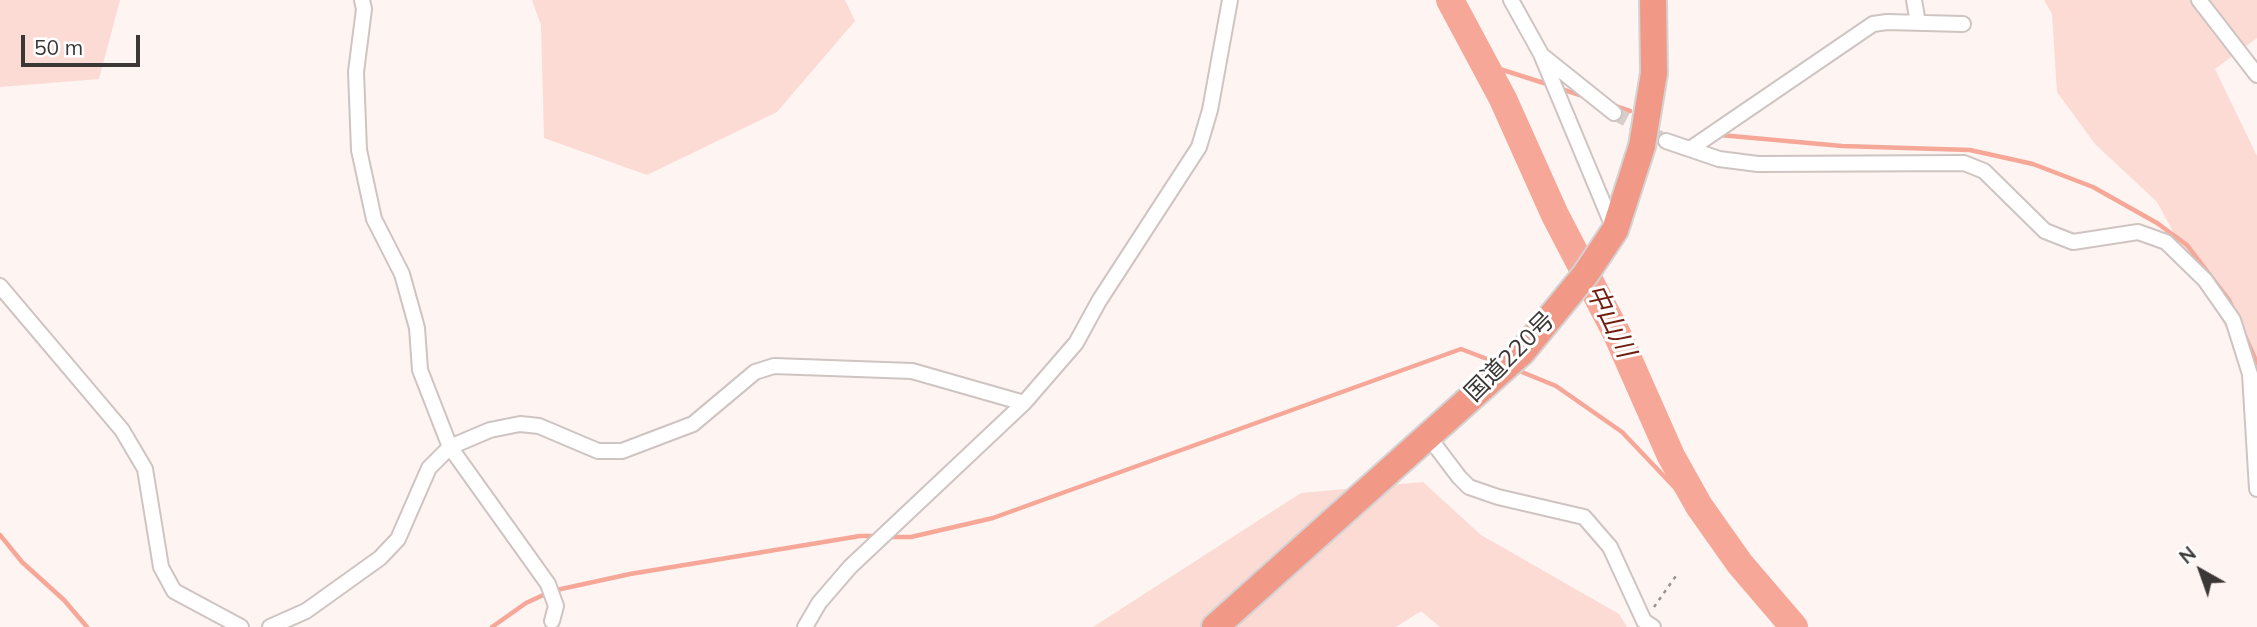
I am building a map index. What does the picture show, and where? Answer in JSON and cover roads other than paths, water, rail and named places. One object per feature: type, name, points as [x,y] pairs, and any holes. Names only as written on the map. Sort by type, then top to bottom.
[{"type":"highway","name":"国道220号","points":[[1215,627],[1522,352],[1585,275],[1615,230],[1642,146],[1654,73],[1653,0]]},
{"type":"street","points":[[362,0],[364,9],[356,72],[359,150],[374,219],[402,274],[417,328],[420,370],[450,447],[548,584],[556,606],[552,621]]},
{"type":"street","points":[[805,627],[819,603],[850,567],[1024,403],[1076,343],[1099,300],[1199,147],[1210,110],[1230,0]]},
{"type":"street","points":[[1511,0],[1541,54],[1615,230]]},
{"type":"street","points":[[1914,0],[1918,23]]},
{"type":"street","points":[[2199,0],[2256,68]]},
{"type":"street","points":[[1690,149],[1873,24],[1964,24]]},
{"type":"street","points":[[1541,54],[1614,113]]},
{"type":"street","points":[[1666,141],[1719,159],[1758,163],[1964,163],[1984,171],[2045,231],[2073,242],[2138,232],[2166,243],[2205,280],[2233,320],[2250,374],[2257,489]]},
{"type":"street","points":[[0,286],[122,430],[145,469],[161,567],[174,591],[242,627]]},
{"type":"street","points":[[270,627],[306,611],[380,558],[397,539],[429,468],[450,447],[490,430],[520,424],[539,426],[598,451],[622,451],[693,424],[755,372],[774,366],[912,371],[1024,403]]},
{"type":"street","points":[[1428,436],[1469,486],[1498,497],[1584,517],[1610,547],[1649,624]]},
{"type":"waterway","name":"中山川","points":[[1450,0],[1503,99],[1555,215],[1617,334],[1671,456],[1699,506],[1740,564],[1794,627]]},
{"type":"waterway","points":[[1484,64],[1550,85]]},
{"type":"waterway","points":[[1558,88],[1583,96]]},
{"type":"waterway","points":[[1615,106],[1630,111]]},
{"type":"waterway","points":[[1720,135],[1842,146],[1970,150],[2033,164],[2093,187],[2157,223],[2187,245],[2233,309]]},
{"type":"waterway","points":[[2245,336],[2257,363]]},
{"type":"waterway","points":[[887,537],[911,537],[993,518],[1461,349],[1495,362]]},
{"type":"waterway","points":[[1517,370],[1556,386],[1622,432],[1680,493],[1699,506]]},
{"type":"waterway","points":[[0,535],[22,562],[64,600],[87,627]]},
{"type":"waterway","points":[[492,627],[526,603],[552,591],[630,574],[860,536],[875,536]]},
{"type":"tunnel","points":[[1614,113],[1666,141]]}]
